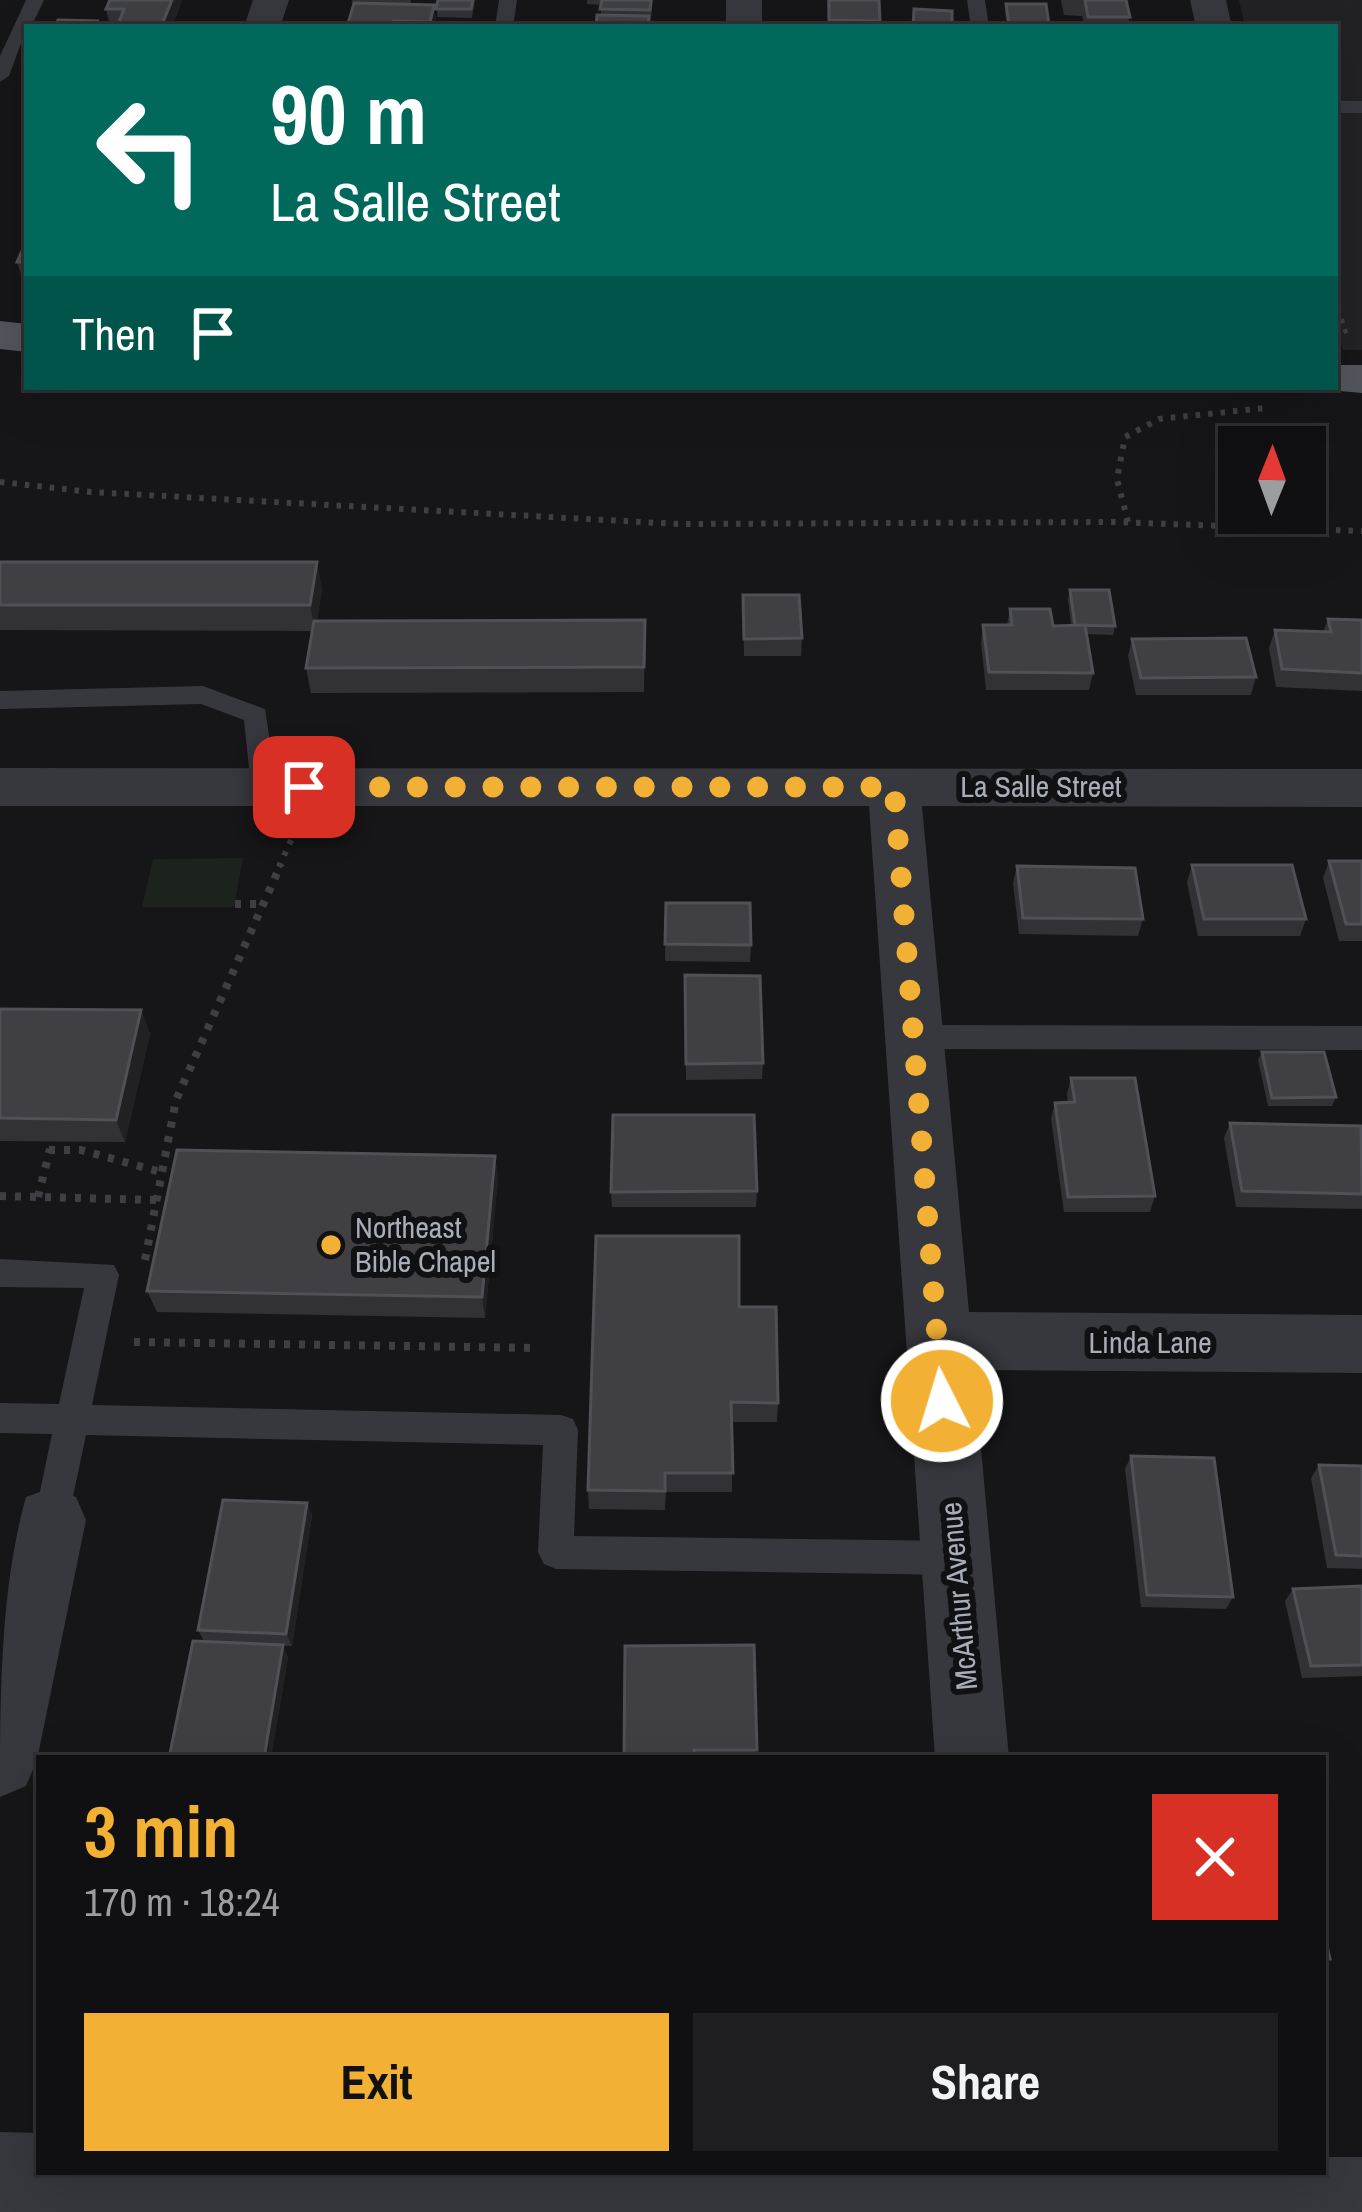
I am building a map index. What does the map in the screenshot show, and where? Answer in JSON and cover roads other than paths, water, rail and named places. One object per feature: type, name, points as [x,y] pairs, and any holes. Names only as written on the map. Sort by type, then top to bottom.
[{"type":"street","name":"La Salle Street","points":[[0,787],[1362,788]]},
{"type":"street","name":"McArthur Avenue","points":[[894,787],[972,1755]]},
{"type":"street","name":"Linda Lane","points":[[938,1341],[1362,1344]]},
{"type":"street","points":[[0,1760],[51,1520]]},
{"type":"street","points":[[0,2174],[36,2175]]},
{"type":"street","points":[[50,2175],[1362,2199]]},
{"type":"lane","points":[[0,76],[35,0]]},
{"type":"lane","points":[[0,700],[203,695],[256,716],[284,787]]},
{"type":"lane","points":[[914,1037],[1362,1038]]},
{"type":"lane","points":[[0,1273],[103,1275],[51,1520]]},
{"type":"lane","points":[[0,1418],[561,1430],[556,1552],[956,1558]]},
{"type":"place","name":"Northeast Bible Chapel","points":[[331,1245]]}]
